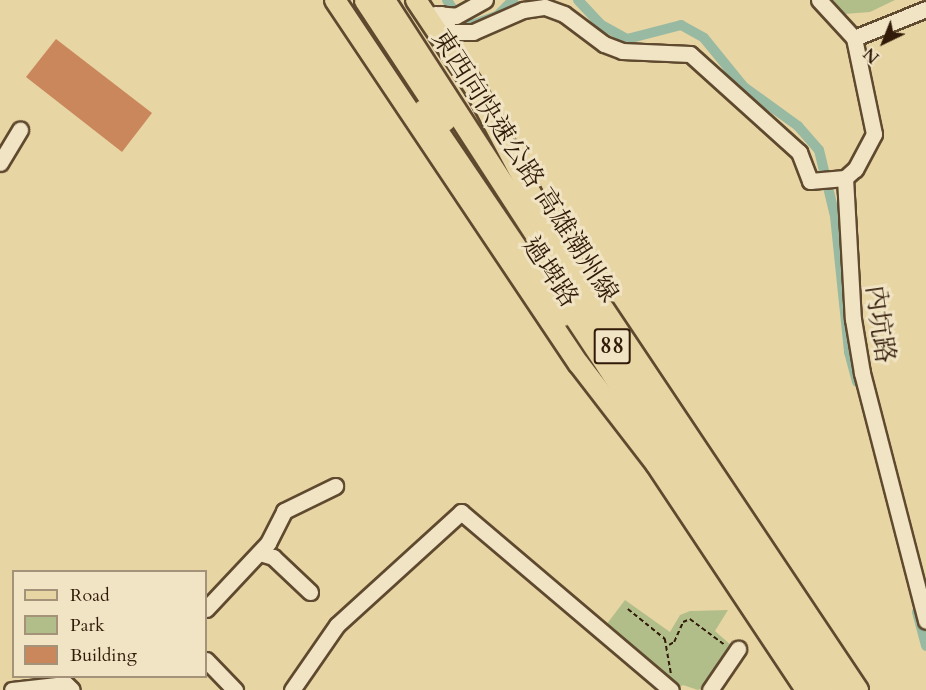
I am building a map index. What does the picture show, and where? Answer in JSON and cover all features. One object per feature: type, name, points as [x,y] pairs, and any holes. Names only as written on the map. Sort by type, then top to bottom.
[{"type":"highway","points":[[349,0],[516,249],[666,457]]},
{"type":"highway","name":"東西向快速公路 高雄潮州線","points":[[365,0],[821,690]]},
{"type":"highway","name":"東西向快速公路 高雄潮州線","points":[[384,0],[536,235],[842,690]]},
{"type":"highway","points":[[402,0],[512,184],[536,235]]},
{"type":"main road","name":"過埤路","points":[[335,0],[579,364],[656,464],[806,690]]},
{"type":"main road","name":"過埤路","points":[[428,9],[475,88],[549,227],[858,690]]},
{"type":"street","points":[[428,9],[456,16],[485,0]]},
{"type":"street","points":[[428,9],[450,32],[472,32],[523,10],[545,7],[622,51],[690,54],[799,152],[810,181],[820,182],[845,178],[855,169],[874,134],[854,38],[819,0]]},
{"type":"street","points":[[854,38],[926,9]]},
{"type":"street","points":[[0,163],[20,130]]},
{"type":"street","name":"內坑路","points":[[845,178],[853,320],[862,373],[926,621]]},
{"type":"street","points":[[207,608],[226,584],[260,553],[284,511],[335,486]]},
{"type":"street","points":[[292,690],[337,625],[461,512],[669,689]]},
{"type":"street","points":[[260,553],[273,557],[310,592]]},
{"type":"street","points":[[710,690],[736,651]]},
{"type":"street","points":[[207,661],[235,690]]},
{"type":"street","points":[[12,690],[66,684],[72,690]]},
{"type":"path","points":[[628,609],[668,645],[672,681],[669,689]]},
{"type":"path","points":[[668,645],[674,642],[683,622],[690,620],[736,651]]},
{"type":"green space","points":[[833,0],[895,0],[870,12],[844,14]]},
{"type":"green space","points":[[625,600],[670,632],[680,615],[690,611],[728,610],[715,631],[732,646],[711,682],[698,690],[683,685],[679,688],[606,625]]},
{"type":"building","points":[[56,39],[152,113],[122,152],[26,77]]},
{"type":"waterway","points":[[447,0],[452,8]]},
{"type":"waterway","points":[[466,20],[472,25],[497,16],[513,0]]},
{"type":"waterway","points":[[578,0],[600,24],[627,39],[681,25],[704,38],[744,87],[798,126],[819,150],[835,216],[849,352],[857,382]]},
{"type":"waterway","points":[[917,612],[926,646]]}]
